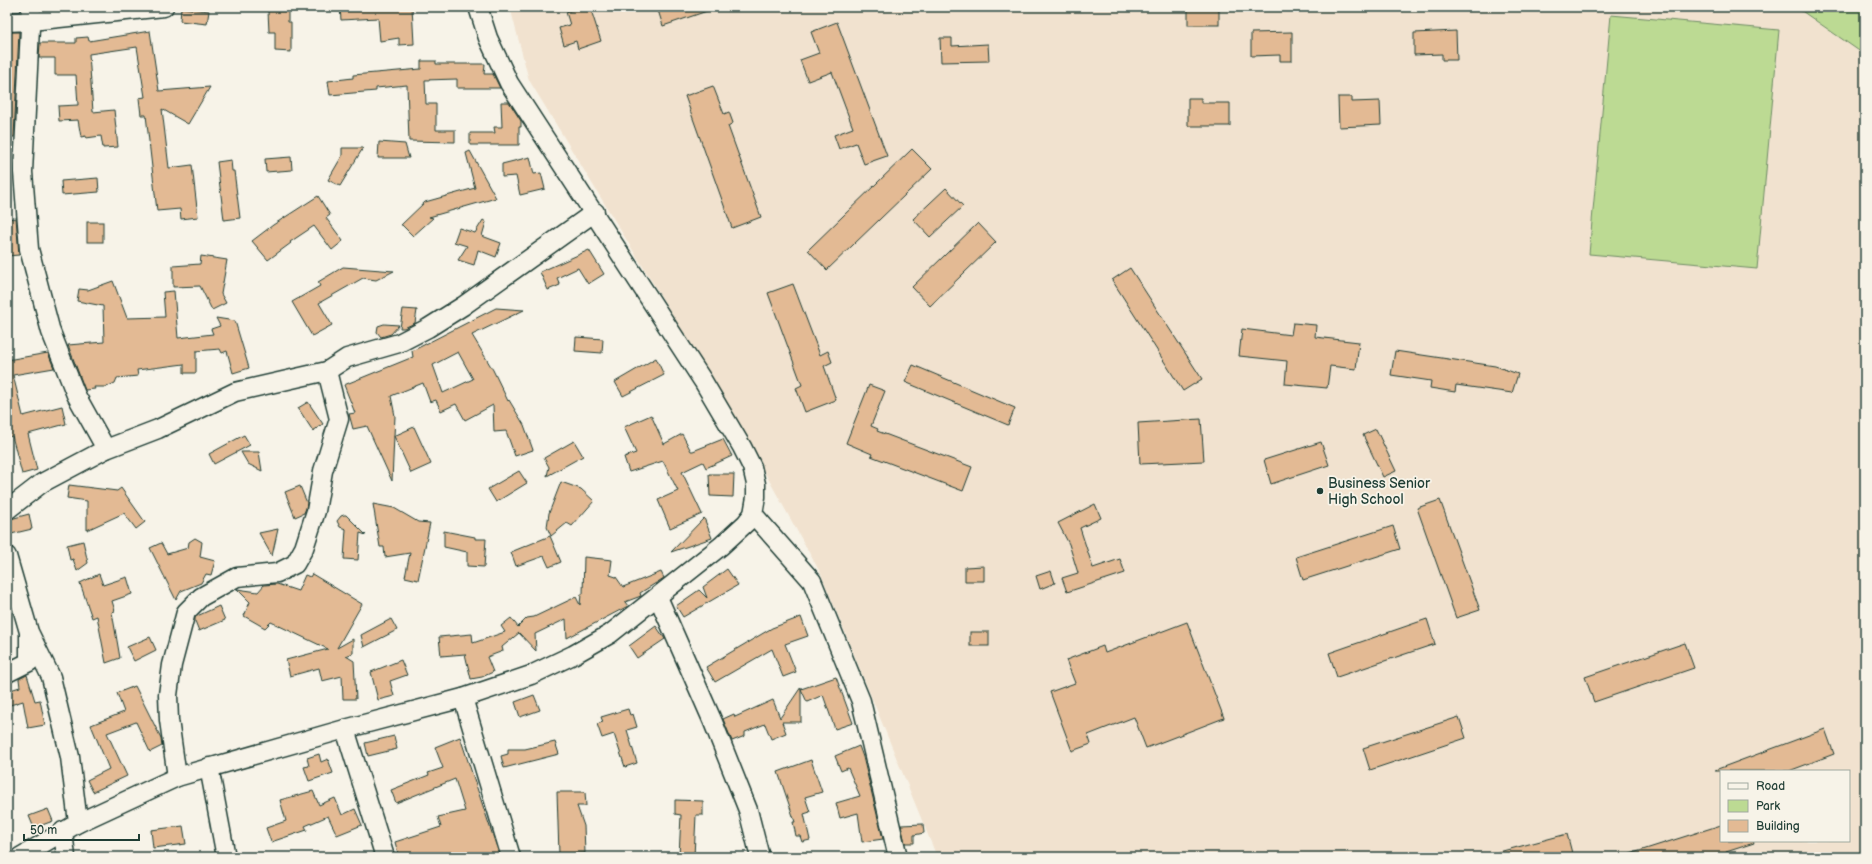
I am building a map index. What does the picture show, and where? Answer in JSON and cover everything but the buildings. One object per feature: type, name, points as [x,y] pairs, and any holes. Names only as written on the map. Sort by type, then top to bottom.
[{"type":"street","points":[[7,22],[31,14],[164,7]]},
{"type":"street","points":[[20,857],[71,827],[176,777],[345,729],[462,698],[530,675],[610,634],[721,546],[746,523],[752,514],[756,497],[756,484],[752,467],[742,448],[703,381],[509,83],[488,38],[478,7]]},
{"type":"street","points":[[31,14],[23,172],[29,249],[51,332],[76,395],[106,449]]},
{"type":"street","points":[[7,510],[42,483],[106,449],[158,429],[235,392],[328,371],[347,358],[399,343],[428,328],[463,306],[594,212]]},
{"type":"street","points":[[176,777],[169,720],[168,695],[172,665],[186,612],[201,597],[237,577],[277,573],[295,564],[304,548],[313,519],[323,471],[339,419],[328,371]]},
{"type":"street","points":[[752,514],[812,581],[861,701],[898,857]]},
{"type":"street","points":[[7,556],[29,632],[51,677],[70,756],[71,827],[66,857]]},
{"type":"street","points":[[658,597],[714,722],[748,810],[760,857]]},
{"type":"street","points":[[29,632],[29,662]]},
{"type":"street","points":[[7,673],[29,662]]},
{"type":"street","points":[[29,662],[51,677]]},
{"type":"street","points":[[462,698],[512,857]]},
{"type":"street","points":[[345,729],[385,857]]},
{"type":"street","points":[[209,767],[226,857]]},
{"type":"shaded area","name":"Business Senior High School","points":[[510,7],[1865,7],[1865,857],[937,857],[821,574],[729,408],[529,80]]},
{"type":"green space","points":[[1796,7],[1865,7],[1865,55]]},
{"type":"green space","points":[[1611,15],[1779,30],[1757,269],[1589,254]]},
{"type":"place","name":"Business Senior High School","points":[[1320,491]]}]
